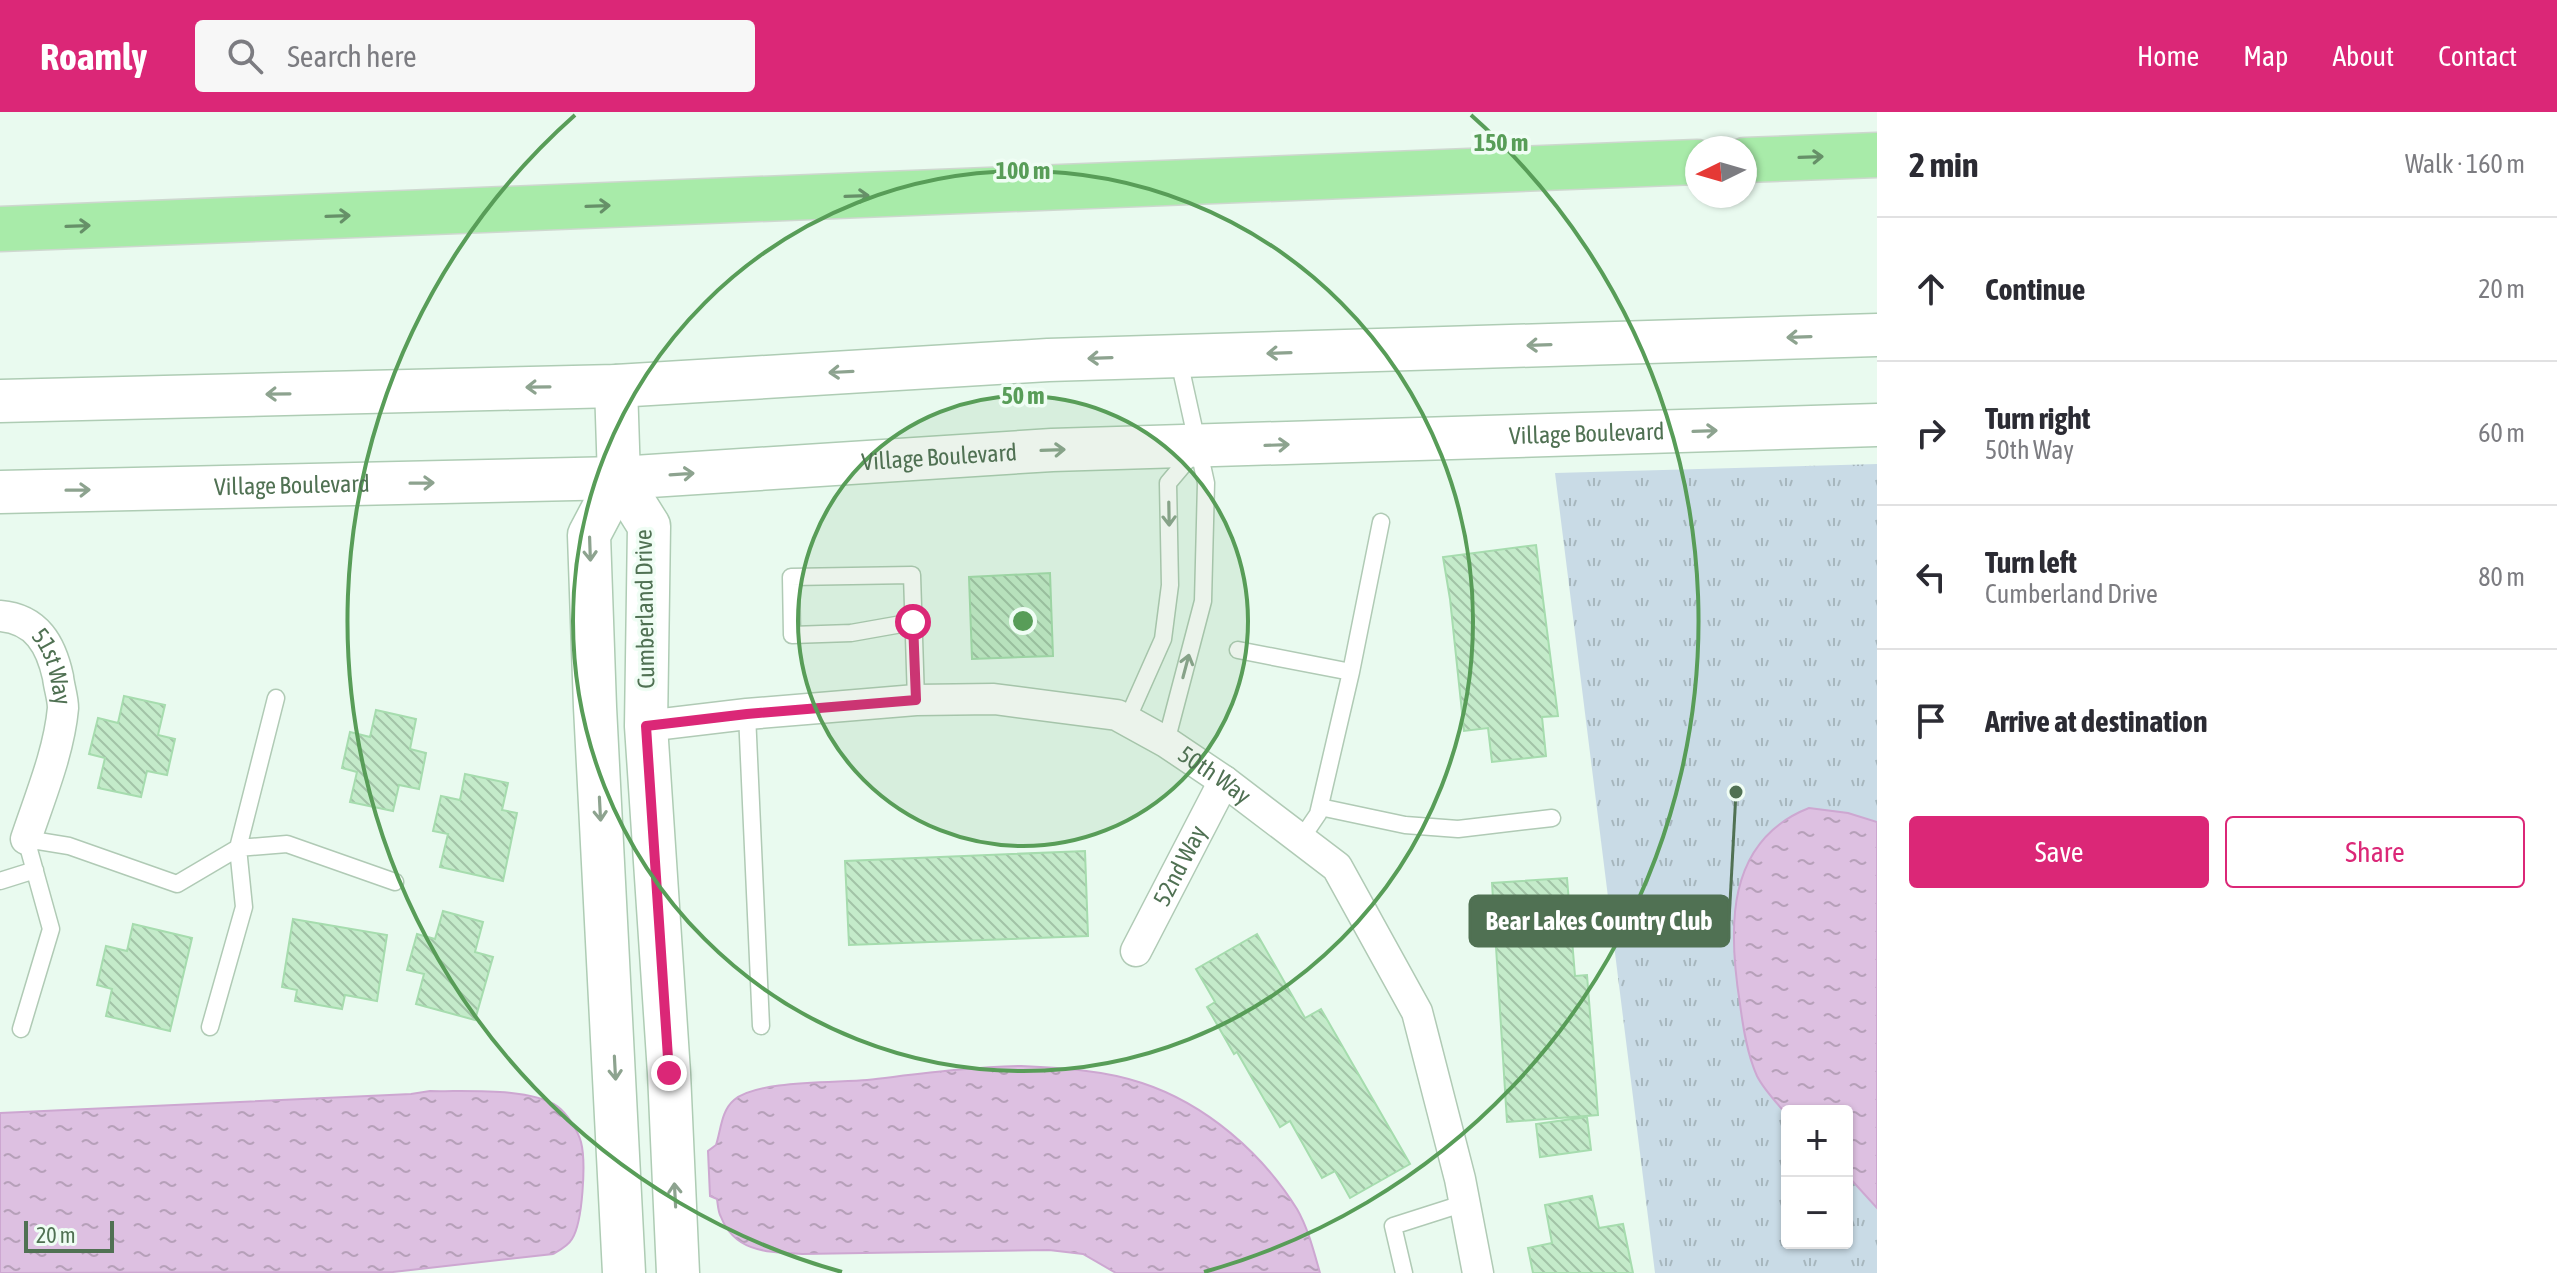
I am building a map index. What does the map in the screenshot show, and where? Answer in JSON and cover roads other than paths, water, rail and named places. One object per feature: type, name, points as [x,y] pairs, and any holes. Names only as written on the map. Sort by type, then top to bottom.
[{"type":"highway","points":[[1757,160],[1877,155]]},
{"type":"highway","points":[[0,229],[1685,162]]},
{"type":"street","points":[[0,401],[616,386],[1048,360],[1877,335]]},
{"type":"street","name":"Cumberland Drive","points":[[616,386],[619,478],[589,535],[624,1273]]},
{"type":"street","name":"Village Boulevard","points":[[0,492],[619,478],[1052,450],[1877,425]]},
{"type":"street","name":"Cumberland Drive","points":[[619,478],[649,526],[646,726],[669,1073],[678,1273]]},
{"type":"street","name":"51st Way","points":[[0,616],[10,617],[40,633],[53,653],[63,705],[56,746],[26,839]]},
{"type":"street","name":"50th Way","points":[[646,726],[916,700],[994,699],[1117,715],[1166,742],[1224,781],[1337,867],[1417,1012],[1465,1203],[1478,1273]]},
{"type":"street","name":"52nd Way","points":[[1136,951],[1224,781]]},
{"type":"lane","points":[[1166,742],[1203,601],[1206,483],[1178,356]]},
{"type":"lane","points":[[1127,720],[1163,639],[1170,585],[1168,483],[1199,447]]},
{"type":"lane","points":[[1301,839],[1320,807],[1381,522]]},
{"type":"lane","points":[[913,622],[851,633],[792,635],[791,577],[912,575],[916,700]]},
{"type":"lane","points":[[1238,650],[1351,672]]},
{"type":"lane","points":[[210,1027],[244,907],[238,848],[276,698]]},
{"type":"lane","points":[[747,714],[761,1026]]},
{"type":"lane","points":[[1320,807],[1405,825],[1458,829],[1552,818]]},
{"type":"lane","points":[[21,1029],[51,929],[26,839],[69,846],[177,884],[238,848],[287,844],[395,882]]},
{"type":"lane","points":[[0,881],[35,870]]},
{"type":"lane","points":[[1404,1273],[1393,1226],[1465,1203]]},
{"type":"water","points":[[1809,808],[1848,813],[1877,822],[1877,1208],[1853,1182],[1853,1105],[1781,1105],[1781,1108],[1757,1076],[1744,1031],[1734,946],[1738,890],[1747,865],[1761,842],[1781,823]]},
{"type":"water","points":[[1020,1066],[1082,1070],[1128,1079],[1166,1092],[1210,1117],[1249,1150],[1283,1188],[1304,1224],[1320,1273],[1116,1273],[1083,1254],[1049,1250],[802,1254],[766,1251],[735,1238],[720,1215],[717,1199],[710,1196],[708,1151],[716,1145],[726,1110],[734,1100],[745,1094],[778,1086]]},
{"type":"water","points":[[430,1091],[513,1093],[545,1100],[565,1113],[580,1138],[583,1163],[579,1219],[576,1231],[566,1246],[553,1254],[393,1272],[0,1273],[0,1113]]},
{"type":"place","name":"Bear Lakes Country Club","points":[[1736,792]]}]
